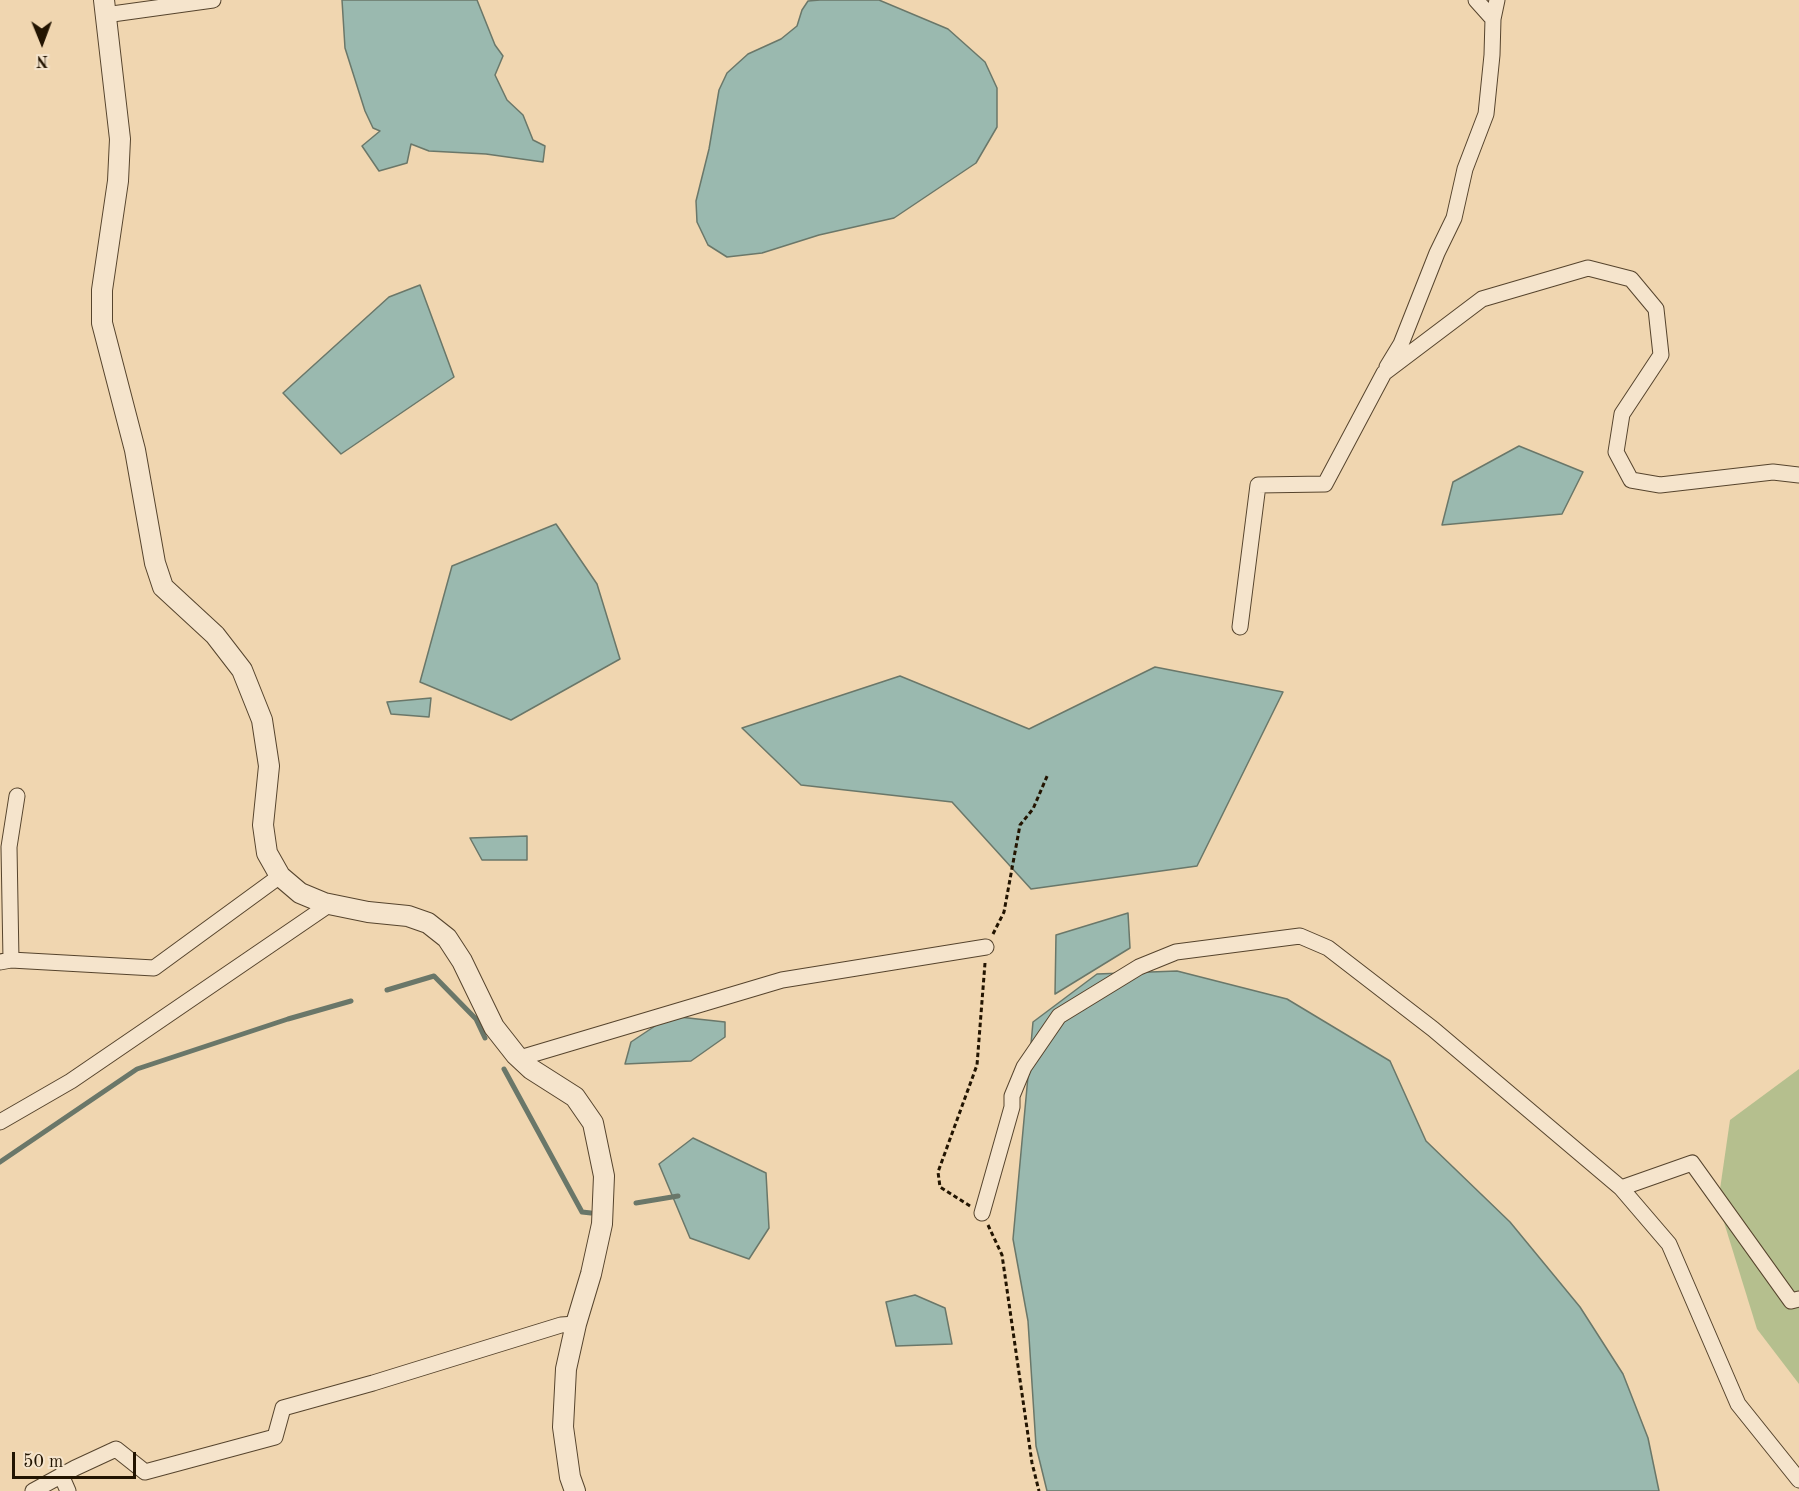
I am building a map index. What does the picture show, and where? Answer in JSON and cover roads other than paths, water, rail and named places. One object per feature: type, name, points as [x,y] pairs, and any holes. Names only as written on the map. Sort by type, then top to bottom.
[{"type":"street","points":[[213,0],[105,7],[120,139],[118,181],[102,290],[102,323],[135,450],[155,563],[163,587],[215,635],[242,670],[262,720],[269,766],[263,825],[267,853],[280,876],[300,892],[330,904],[368,912],[408,916],[428,923],[447,938],[462,961],[494,1027],[531,1069],[575,1097],[593,1123],[604,1176],[602,1224],[566,1370],[563,1427],[570,1477],[576,1491]]},
{"type":"street","points":[[1476,0],[1493,19]]},
{"type":"street","points":[[1240,627],[1258,485],[1325,484],[1401,344],[1437,253],[1454,218],[1465,170],[1486,114],[1493,19],[1497,0]]},
{"type":"street","points":[[1384,373],[1482,299],[1588,268],[1631,279],[1656,309],[1661,355],[1622,414],[1616,452],[1631,480],[1660,485],[1773,472],[1799,475]]},
{"type":"street","points":[[17,796],[9,847],[5,961],[154,968],[280,876]]},
{"type":"street","points":[[0,1122],[70,1081],[330,904]]},
{"type":"street","points":[[982,1214],[1012,1107],[1012,1096],[1024,1066],[1059,1016],[1139,967],[1176,952],[1300,936],[1328,948],[1433,1029],[1622,1188],[1669,1244],[1738,1404],[1799,1480]]},
{"type":"street","points":[[520,1058],[782,980],[986,947]]},
{"type":"street","points":[[1622,1188],[1692,1163],[1791,1301],[1799,1299]]},
{"type":"street","points":[[33,1491],[116,1449],[145,1472],[275,1437],[283,1408],[561,1325],[576,1324]]},
{"type":"street","points":[[61,1475],[68,1491]]},
{"type":"water","points":[[342,0],[477,0],[495,45],[503,56],[495,75],[507,100],[523,115],[533,140],[545,146],[543,162],[486,154],[429,151],[411,144],[407,163],[379,171],[362,146],[380,131],[373,128],[365,111],[345,48]]},
{"type":"water","points":[[879,0],[948,29],[985,62],[997,88],[997,127],[976,163],[894,218],[819,235],[762,253],[727,257],[708,245],[697,222],[696,201],[709,149],[719,90],[727,73],[748,54],[781,39],[797,26],[802,10],[808,1]]},
{"type":"water","points":[[420,285],[454,377],[341,454],[283,393],[389,297]]},
{"type":"water","points":[[1519,446],[1583,472],[1562,514],[1442,525],[1453,482]]},
{"type":"water","points":[[556,524],[597,584],[620,659],[511,720],[420,682],[452,566]]},
{"type":"water","points":[[1155,667],[1283,692],[1197,866],[1031,889],[952,802],[801,785],[742,728],[900,676],[1029,729]]},
{"type":"water","points":[[431,698],[429,717],[391,714],[387,702]]},
{"type":"water","points":[[527,836],[527,860],[482,860],[470,838]]},
{"type":"water","points":[[1128,913],[1130,948],[1055,994],[1056,935]]},
{"type":"water","points":[[1177,971],[1287,999],[1390,1061],[1426,1141],[1510,1222],[1580,1307],[1623,1374],[1648,1438],[1659,1491],[1047,1491],[1036,1446],[1028,1321],[1013,1239],[1033,1022],[1097,974]]},
{"type":"water","points":[[670,1016],[725,1022],[725,1037],[691,1061],[625,1064],[631,1042]]},
{"type":"water","points":[[693,1138],[766,1173],[769,1228],[749,1259],[690,1238],[659,1164]]},
{"type":"water","points":[[915,1295],[945,1308],[952,1344],[896,1346],[886,1302]]},
{"type":"waterway","points":[[387,990],[434,976],[476,1019],[485,1038]]},
{"type":"waterway","points":[[0,1162],[137,1069],[288,1019],[351,1001]]},
{"type":"waterway","points":[[504,1069],[582,1212],[591,1213]]},
{"type":"waterway","points":[[636,1203],[678,1196]]}]
